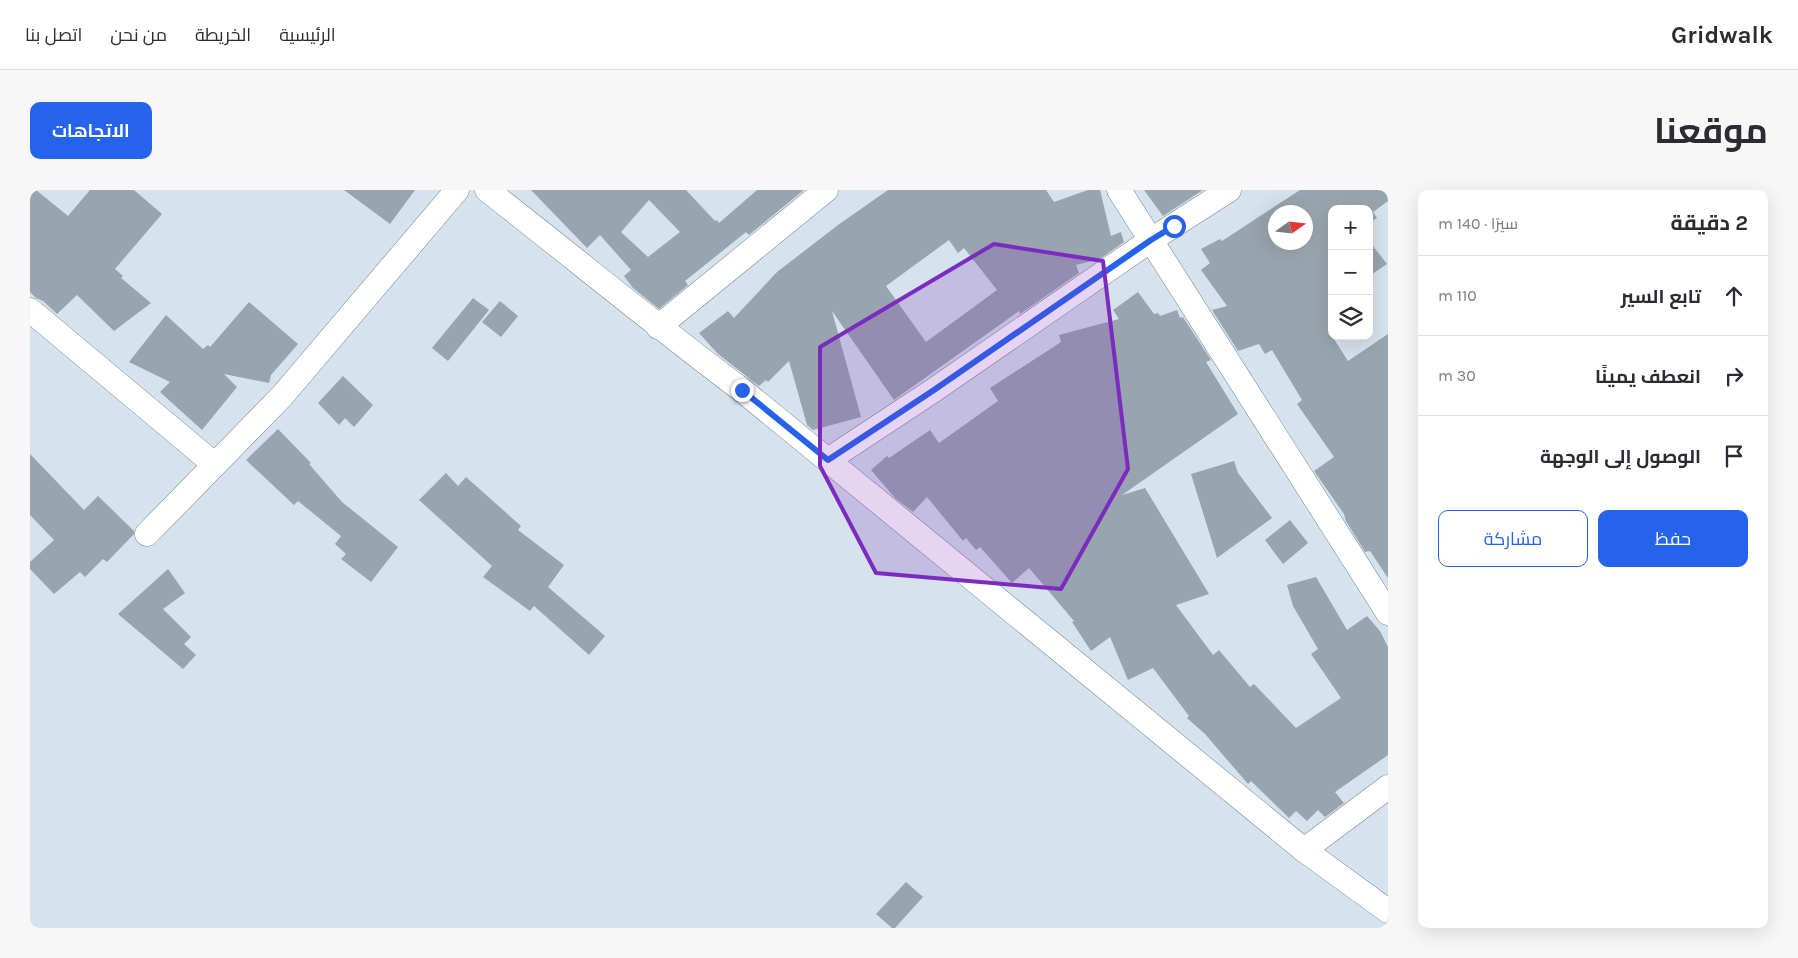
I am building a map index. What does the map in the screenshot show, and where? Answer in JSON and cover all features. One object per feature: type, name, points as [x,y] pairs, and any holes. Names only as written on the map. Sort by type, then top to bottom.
[{"type":"street","points":[[147,534],[282,396],[457,190]]},
{"type":"street","points":[[487,190],[597,275],[658,328],[742,390],[1304,850],[1388,911]]},
{"type":"street","points":[[1120,190],[1388,613]]},
{"type":"street","points":[[828,460],[934,390],[1151,240],[1229,190]]},
{"type":"street","points":[[658,328],[815,193]]},
{"type":"street","points":[[30,310],[214,464]]},
{"type":"street","points":[[1304,850],[1388,787]]},
{"type":"highlighted area","points":[[994,244],[1103,261],[1128,469],[1061,589],[876,573],[820,466],[820,347]]},
{"type":"building","points":[[30,190],[36,190],[68,216],[90,190],[134,190],[162,214],[115,269],[123,276],[121,278],[151,303],[114,331],[77,295],[57,314],[43,301],[36,298],[30,292]]},
{"type":"building","points":[[344,190],[415,190],[390,224]]},
{"type":"building","points":[[531,190],[686,190],[719,223],[757,190],[804,190],[749,235],[746,232],[685,281],[688,285],[659,309],[633,288],[624,276],[631,270],[600,235],[587,248]],"holes":[[[649,200],[680,232],[648,257],[621,232]]]},
{"type":"building","points":[[888,190],[1046,190],[1054,202],[1088,190],[1100,190],[1111,236],[1121,232],[1124,242],[1100,259],[1076,265],[1079,273],[1020,314],[1019,311],[894,400],[832,311],[861,417],[813,430],[807,425],[789,361],[768,382],[766,380],[759,386],[718,354],[699,333],[728,311],[734,318],[777,272],[838,225]],"holes":[[[949,240],[958,253],[964,248],[997,290],[926,342],[886,286]]]},
{"type":"building","points":[[1144,190],[1203,190],[1163,216]]},
{"type":"building","points":[[1300,190],[1388,190],[1388,201],[1373,212],[1373,205],[1328,205],[1328,340],[1335,340],[1348,361],[1388,334],[1388,578],[1370,551],[1365,552],[1346,521],[1344,514],[1314,471],[1334,457],[1297,404],[1302,400],[1272,350],[1265,354],[1259,344],[1238,351],[1212,310],[1227,306],[1201,270],[1210,263],[1201,249],[1220,239],[1222,241],[1268,211],[1268,250],[1313,250],[1313,205],[1277,205]]},
{"type":"building","points":[[1373,212],[1377,218],[1373,220]]},
{"type":"building","points":[[1373,246],[1387,264],[1373,273]]},
{"type":"building","points":[[1138,292],[1154,314],[1158,313],[1160,316],[1177,310],[1180,318],[1183,317],[1211,360],[1206,362],[1238,414],[1122,495],[1145,488],[1209,594],[1176,605],[1213,655],[1219,650],[1250,687],[1254,684],[1296,728],[1341,698],[1311,654],[1318,649],[1293,606],[1287,585],[1316,577],[1347,630],[1367,616],[1380,631],[1388,647],[1388,755],[1335,792],[1344,803],[1325,817],[1318,810],[1307,821],[1296,811],[1289,818],[1251,781],[1248,784],[1205,734],[1187,718],[1189,716],[1153,668],[1128,680],[1110,637],[1091,651],[1072,622],[1074,621],[1029,568],[1012,583],[980,547],[976,550],[966,538],[963,541],[927,497],[913,512],[895,498],[871,470],[887,456],[889,458],[930,430],[939,443],[998,401],[990,388],[1061,342],[1059,335],[1119,319],[1113,310]]},
{"type":"building","points":[[473,298],[489,310],[448,361],[432,348]]},
{"type":"building","points":[[500,301],[518,316],[501,337],[482,322]]},
{"type":"building","points":[[249,302],[298,344],[271,375],[269,383],[224,374],[237,387],[202,430],[160,392],[170,382],[129,362],[166,315],[203,349],[208,345],[210,347]]},
{"type":"building","points":[[343,376],[373,405],[354,427],[345,418],[339,425],[318,403]]},
{"type":"building","points":[[278,429],[311,463],[309,464],[342,502],[398,547],[371,582],[341,559],[346,554],[335,544],[341,536],[298,501],[294,505],[246,460]]},
{"type":"building","points":[[30,454],[84,510],[98,496],[134,531],[134,534],[107,562],[103,559],[85,577],[80,572],[54,594],[30,569],[30,562],[54,540],[30,515]]},
{"type":"building","points":[[1234,461],[1238,473],[1272,518],[1217,558],[1191,474]]},
{"type":"building","points":[[446,473],[458,486],[466,477],[521,526],[518,530],[564,565],[548,587],[605,636],[589,655],[534,606],[530,611],[483,577],[492,566],[419,500]]},
{"type":"building","points":[[1290,520],[1308,543],[1283,564],[1265,540]]},
{"type":"building","points":[[168,569],[185,593],[163,609],[191,637],[184,644],[196,655],[183,669],[118,614]]},
{"type":"building","points":[[906,882],[923,897],[895,928],[892,928],[876,914]]},
{"type":"route","points":[[742,390],[828,460],[1174,226]]}]
